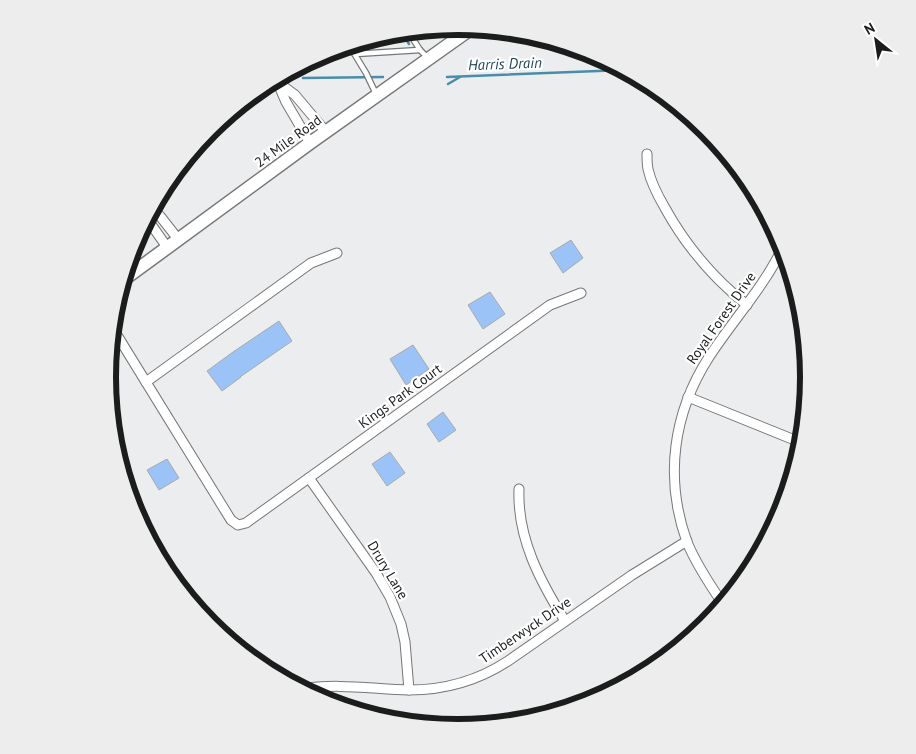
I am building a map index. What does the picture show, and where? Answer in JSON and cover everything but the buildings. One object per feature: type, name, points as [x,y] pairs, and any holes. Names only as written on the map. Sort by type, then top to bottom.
[{"type":"street","name":"24 Mile Road","points":[[132,273],[377,96],[424,54],[458,35]]},
{"type":"street","points":[[282,84],[295,95],[326,132]]},
{"type":"street","points":[[279,86],[286,102],[310,143]]},
{"type":"street","points":[[647,154],[648,169],[657,195],[681,235],[713,275],[747,305]]},
{"type":"street","points":[[157,215],[160,216],[173,243]]},
{"type":"street","points":[[152,225],[173,243]]},
{"type":"street","points":[[119,338],[146,382],[311,263],[337,253]]},
{"type":"street","name":"Royal Forest Drive","points":[[719,597],[687,541],[678,508],[674,483],[676,442],[688,397],[697,378],[708,358],[765,280],[778,256]]},
{"type":"street","name":"Kings Park Court","points":[[146,382],[231,520],[238,524],[246,523],[550,305],[581,293]]},
{"type":"street","points":[[688,397],[794,440]]},
{"type":"street","name":"Drury Lane","points":[[309,478],[376,573],[392,602],[401,624],[405,642],[409,690]]},
{"type":"street","points":[[519,489],[520,514],[529,553],[541,580],[565,621]]},
{"type":"street","name":"Timberwyck Drive","points":[[315,687],[326,686],[409,690],[436,688],[460,684],[489,673],[632,575],[687,541]]},
{"type":"lane","points":[[413,38],[424,54]]},
{"type":"lane","points":[[354,51],[377,96]]},
{"type":"lane","points":[[356,54],[424,54]]},
{"type":"waterway","points":[[406,39],[409,44]]},
{"type":"waterway","name":"Harris Drain","points":[[447,77],[610,71]]},
{"type":"waterway","name":"Harris Drain","points":[[303,78],[383,77]]},
{"type":"waterway","name":"Harris Drain","points":[[448,84],[460,77]]}]
